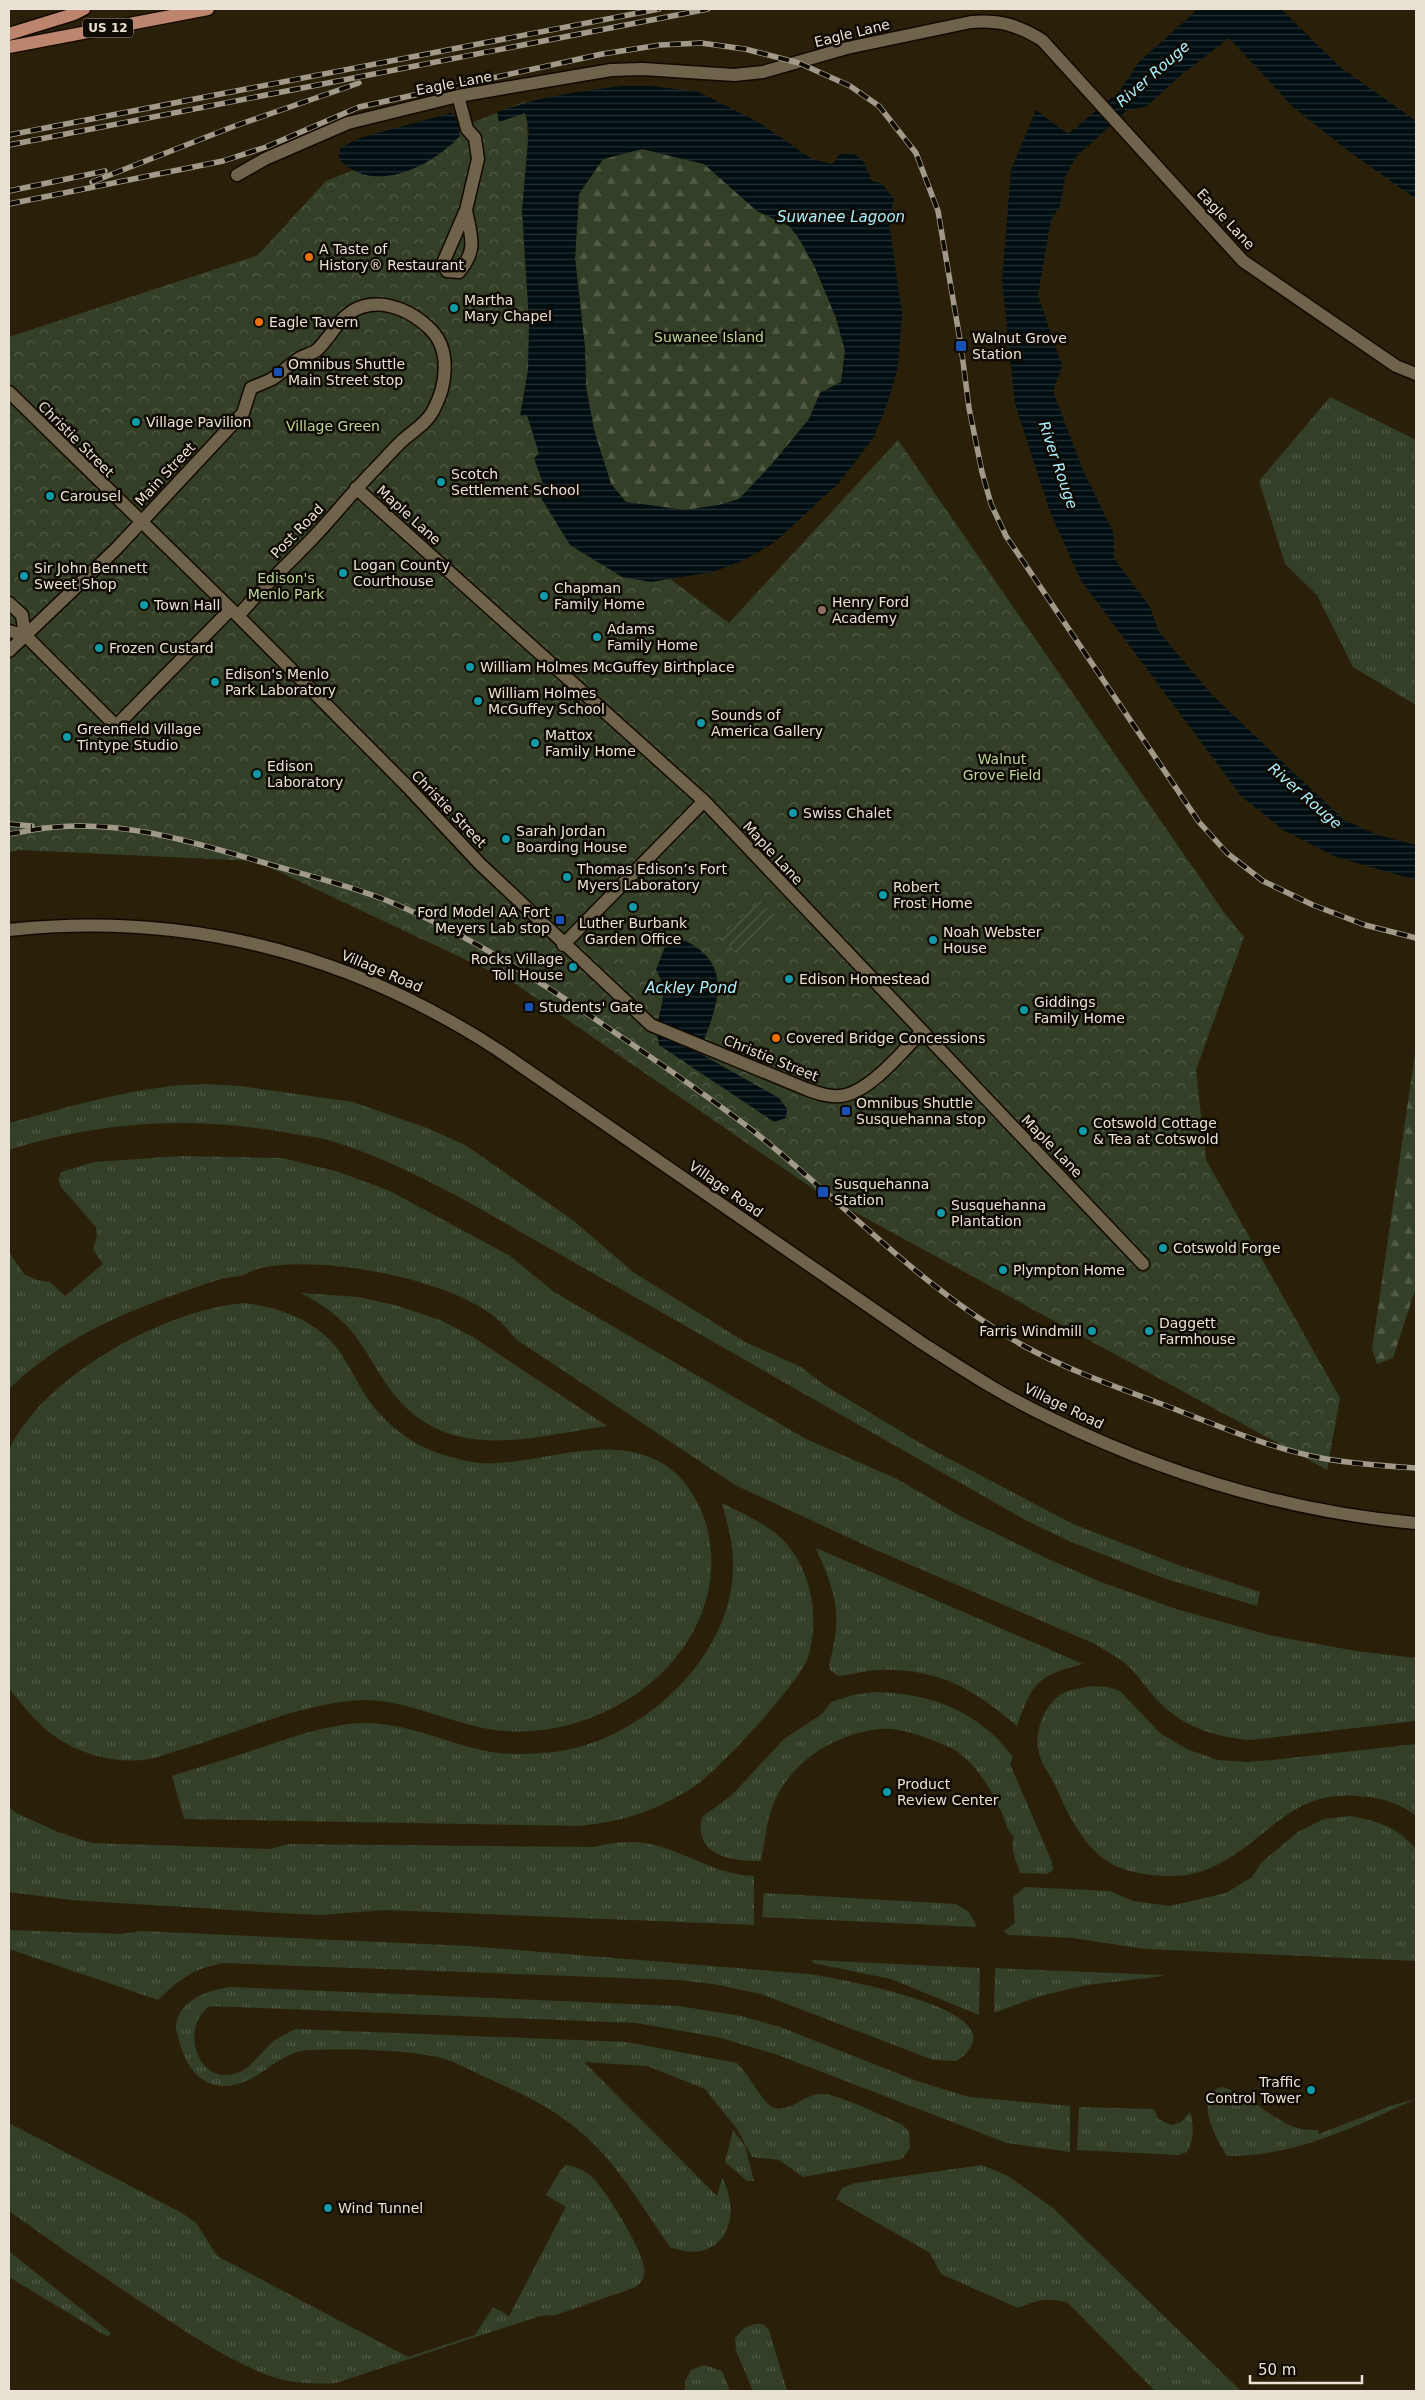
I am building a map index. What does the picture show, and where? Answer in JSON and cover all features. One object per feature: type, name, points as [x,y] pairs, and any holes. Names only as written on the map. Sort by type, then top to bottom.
[{"type":"main road","points":[[9,34],[74,14],[84,9]]},
{"type":"main road","name":"US 12","points":[[9,47],[208,9]]},
{"type":"street","name":"Eagle Lane","points":[[237,175],[265,159],[348,123],[458,96],[611,70],[642,69],[734,75],[763,72],[847,48],[971,22],[1009,23],[1025,29],[1042,40],[1243,261],[1396,366],[1416,374]]},
{"type":"street","points":[[458,96],[468,129],[474,138],[478,159],[466,210]]},
{"type":"street","name":"Main Street","points":[[9,651],[141,523],[243,414],[252,388],[272,379],[300,358],[316,352],[333,328],[350,312],[369,305],[397,308],[429,327],[441,343],[445,357],[440,397],[426,421],[400,442],[356,488]]},
{"type":"street","name":"Christie Street","points":[[9,392],[406,785],[480,864],[650,1026],[825,1096],[841,1096],[856,1091],[868,1083],[922,1031]]},
{"type":"street","name":"Post Road","points":[[25,635],[116,726],[312,539],[356,488]]},
{"type":"street","name":"Maple Lane","points":[[356,488],[704,801],[1143,1264]]},
{"type":"street","points":[[9,603],[22,615],[25,635],[9,631]]},
{"type":"street","points":[[564,945],[704,801]]},
{"type":"street","name":"Village Road","points":[[9,930],[103,925],[213,935],[286,951],[322,962],[386,987],[450,1020],[498,1050],[922,1343],[969,1373],[1048,1418],[1136,1456],[1229,1488],[1323,1510],[1416,1523]]},
{"type":"green space","points":[[526,101],[543,484],[729,623],[898,440],[1223,911],[1244,937],[1196,1070],[1206,1160],[1340,1398],[1327,1470],[818,1192],[511,981],[256,861],[20,850],[9,852],[9,337],[258,255],[326,181]]},
{"type":"green space","name":"Suwanee Island","points":[[642,149],[704,164],[757,211],[789,225],[814,265],[836,318],[845,351],[841,382],[820,393],[809,419],[772,464],[739,499],[719,505],[685,510],[626,502],[611,484],[594,430],[586,387],[585,348],[575,258],[579,194],[603,159]]},
{"type":"green space","points":[[1330,397],[1416,440],[1416,705],[1353,667],[1317,595],[1285,564],[1259,481]]},
{"type":"green space","points":[[760,900],[779,920],[740,957],[721,937]]},
{"type":"green space","points":[[1416,1047],[1416,1287],[1393,1358],[1377,1364],[1372,1349]]},
{"type":"green space","points":[[181,1085],[240,1086],[353,1102],[430,1129],[467,1146],[574,1221],[633,1272],[745,1342],[801,1367],[826,1386],[925,1446],[1073,1524],[1181,1566],[1260,1592],[1257,1606],[1163,1578],[1069,1541],[1027,1521],[470,1203],[417,1175],[362,1151],[324,1139],[283,1132],[248,1127],[179,1123],[111,1127],[43,1140],[9,1150],[9,1123],[131,1092]]},
{"type":"green space","points":[[181,1156],[282,1158],[339,1172],[390,1191],[510,1256],[554,1292],[806,1439],[897,1479],[962,1517],[1048,1559],[1101,1582],[1176,1609],[1269,1635],[1356,1651],[1416,1658],[1416,1721],[1250,1740],[1212,1733],[1188,1724],[1157,1700],[1127,1665],[1095,1644],[869,1547],[737,1486],[517,1340],[499,1320],[475,1304],[447,1291],[383,1273],[316,1265],[286,1265],[256,1269],[243,1275],[221,1279],[135,1310],[82,1335],[32,1368],[9,1389],[9,1252],[24,1274],[37,1280],[50,1282],[65,1296],[103,1264],[93,1249],[97,1236],[96,1227],[61,1187],[58,1180],[61,1172],[94,1162]]},
{"type":"green space","points":[[301,1293],[358,1297],[395,1305],[440,1320],[473,1337],[607,1426],[512,1440],[482,1440],[454,1435],[428,1424],[403,1405],[381,1376],[356,1337],[340,1319]]},
{"type":"green space","points":[[245,1303],[292,1315],[310,1324],[326,1336],[339,1351],[364,1393],[379,1413],[407,1438],[429,1450],[476,1463],[491,1463],[518,1461],[580,1451],[621,1450],[641,1454],[671,1469],[689,1489],[702,1513],[710,1539],[711,1552],[708,1593],[694,1630],[671,1663],[642,1690],[607,1711],[569,1725],[529,1731],[489,1729],[402,1705],[367,1700],[328,1704],[307,1709],[149,1759],[123,1760],[95,1756],[70,1746],[48,1731],[32,1716],[9,1689],[9,1450],[26,1422],[50,1396],[78,1372],[110,1351],[145,1332],[180,1318],[214,1308]]},
{"type":"green space","points":[[722,1503],[770,1529],[793,1552],[807,1580],[811,1596],[813,1611],[812,1642],[802,1669],[778,1702],[715,1769],[701,1782],[685,1792],[653,1809],[632,1816],[579,1826],[184,1819],[172,1776],[325,1728],[361,1723],[381,1724],[421,1732],[479,1749],[499,1753],[527,1754],[579,1747],[608,1737],[635,1722],[661,1703],[684,1681],[704,1656],[719,1628],[729,1599],[733,1569],[732,1544]]},
{"type":"green space","points":[[816,1548],[1083,1664],[1046,1677],[1039,1683],[1028,1699],[1017,1726],[969,1691],[936,1677],[899,1670],[877,1670],[838,1676],[830,1670],[829,1665],[836,1632],[833,1592]]},
{"type":"green space","points":[[1092,1686],[1108,1687],[1120,1691],[1161,1734],[1189,1750],[1218,1760],[1246,1762],[1272,1760],[1416,1744],[1416,1816],[1400,1806],[1381,1799],[1341,1796],[1318,1800],[1299,1808],[1281,1819],[1229,1858],[1199,1872],[1181,1876],[1162,1876],[1134,1872],[1119,1867],[1105,1860],[1084,1838],[1067,1811],[1039,1753],[1039,1729],[1049,1706],[1067,1691]]},
{"type":"green space","points":[[877,1692],[917,1697],[953,1708],[985,1728],[999,1741],[1013,1757],[1010,1764],[1052,1862],[1053,1870],[1047,1874],[1020,1873],[1013,1851],[1014,1836],[1008,1829],[988,1786],[977,1770],[963,1756],[953,1749],[909,1732],[886,1729],[847,1736],[819,1751],[794,1771],[776,1798],[770,1813],[761,1861],[738,1860],[717,1854],[709,1848],[703,1840],[701,1830],[702,1817],[732,1795],[784,1739],[822,1714],[831,1702],[853,1695]]},
{"type":"green space","points":[[9,1807],[16,1813],[58,1832],[92,1843],[269,1849],[289,1844],[594,1847],[619,1842],[659,1846],[732,1873],[754,1876],[754,1925],[384,1910],[321,1915],[71,1900],[9,1892]]},
{"type":"green space","points":[[1351,1816],[1387,1826],[1409,1841],[1416,1849],[1416,1961],[1145,1949],[1073,1938],[1008,1935],[1004,1931],[1015,1923],[1013,1897],[1025,1887],[1110,1891],[1133,1901],[1170,1906],[1226,1893],[1252,1877],[1262,1862],[1298,1832],[1324,1819]]},
{"type":"green space","points":[[764,1893],[956,1904],[969,1912],[977,1927],[762,1917]]},
{"type":"green space","points":[[9,1930],[121,1934],[141,1931],[468,1946],[809,1974],[875,1987],[932,2005],[955,2015],[970,2028],[973,2041],[967,2052],[956,2061],[933,2060],[761,1994],[713,1984],[678,1980],[223,1963],[203,1968],[187,1976],[158,2000],[9,1949]]},
{"type":"green space","points":[[812,1960],[980,1968],[979,2015],[891,1979],[813,1963]]},
{"type":"green space","points":[[995,1968],[1164,1976],[1087,1985],[1040,1996],[994,2012]]},
{"type":"green space","points":[[232,1987],[678,2006],[741,2016],[780,2027],[917,2081],[969,2097],[1070,2106],[1070,2152],[1007,2143],[775,2054],[717,2037],[636,2023],[210,2006],[201,2014],[194,2036],[200,2059],[206,2067],[216,2073],[227,2075],[235,2074],[248,2067],[275,2040],[295,2029],[627,2042],[737,2063],[772,2107],[784,2108],[813,2095],[827,2094],[902,2124],[909,2132],[910,2148],[902,2159],[803,2177],[779,2160],[752,2157],[737,2129],[705,2089],[647,2066],[584,2062],[717,2196],[722,2178],[731,2209],[729,2224],[723,2236],[714,2245],[702,2251],[688,2252],[670,2247],[615,2168],[579,2130],[551,2110],[521,2094],[444,2059],[422,2054],[388,2051],[305,2050],[284,2058],[245,2082],[222,2086],[213,2085],[205,2081],[193,2070],[184,2056],[176,2028],[178,2016],[183,2008],[197,1997],[215,1990]]},
{"type":"green space","points":[[1222,2087],[1240,2094],[1287,2124],[1302,2129],[1318,2130],[1319,2134],[1393,2105],[1416,2099],[1348,2129],[1301,2146],[1252,2155],[1227,2156],[1213,2129],[1207,2108],[1208,2098],[1213,2091]]},
{"type":"green space","points":[[1079,2107],[1154,2109],[1158,2119],[1171,2125],[1181,2122],[1190,2112],[1193,2128],[1191,2142],[1187,2152],[1178,2155],[1077,2150]]},
{"type":"green space","points":[[9,2123],[182,2213],[197,2224],[217,2256],[408,2357],[475,2335],[493,2307],[509,2316],[566,2207],[546,2195],[560,2171],[566,2165],[587,2173],[607,2195],[637,2248],[642,2259],[644,2276],[636,2287],[556,2315],[540,2316],[336,2383],[294,2382],[280,2379],[246,2366],[199,2340],[99,2274],[9,2211]]},
{"type":"green space","points":[[733,2130],[745,2146],[754,2181],[747,2181],[725,2162]]},
{"type":"green space","points":[[982,2165],[1008,2176],[1053,2208],[1241,2391],[1155,2391],[1068,2303],[1043,2300],[1018,2308],[941,2274],[930,2253],[836,2199],[842,2188],[855,2183]]},
{"type":"green space","points":[[9,2251],[111,2333],[108,2337],[9,2277]]},
{"type":"green space","points":[[755,2324],[763,2324],[769,2330],[787,2391],[753,2391],[736,2351],[735,2338],[744,2328]]},
{"type":"green space","points":[[704,2365],[722,2371],[730,2391],[685,2391],[685,2381],[691,2370]]},
{"type":"water","name":"River Rouge","points":[[1198,9],[1281,9],[1340,67],[1416,121],[1416,199],[1351,153],[1293,107],[1229,38],[1180,76],[1147,106],[1126,111],[1076,157],[1065,177],[1060,206],[1051,220],[1038,295],[1062,366],[1053,391],[1082,468],[1114,534],[1114,558],[1150,607],[1159,632],[1213,696],[1344,820],[1378,835],[1416,845],[1416,880],[1336,857],[1283,830],[1241,796],[1080,579],[1049,509],[1015,404],[1002,281],[1011,170],[1036,110],[1068,134],[1119,92],[1139,62]]},
{"type":"water","name":"Suwanee Lagoon","points":[[622,86],[652,86],[699,92],[760,123],[812,159],[832,164],[840,154],[853,153],[864,162],[872,181],[881,183],[894,199],[889,221],[902,313],[898,367],[888,401],[874,437],[839,483],[775,542],[744,560],[713,572],[651,582],[622,577],[570,545],[535,488],[543,484],[534,458],[539,454],[527,415],[520,416],[528,370],[529,322],[522,211],[529,128],[525,113],[499,122],[497,112],[543,98]],"holes":[[[642,149],[704,164],[757,211],[789,226],[798,237],[814,265],[836,318],[845,351],[841,382],[820,393],[809,419],[772,464],[739,499],[719,505],[685,510],[626,502],[611,484],[594,430],[586,387],[585,348],[575,258],[579,194],[603,159]]]},
{"type":"water","points":[[450,113],[457,116],[460,136],[434,158],[418,167],[385,176],[368,175],[353,170],[339,159],[340,148],[360,138]]},
{"type":"water","name":"Ackley Pond","points":[[681,939],[699,949],[711,961],[716,975],[718,989],[716,1005],[699,1053],[779,1098],[787,1109],[786,1118],[774,1122],[659,1045],[657,1034],[663,990],[656,970],[665,947]]},
{"type":"railway","points":[[9,135],[659,9]]},
{"type":"railway","points":[[9,145],[708,9]]},
{"type":"railway","points":[[9,204],[223,161],[266,147],[359,107],[602,54],[660,45],[701,43],[745,49],[799,63],[850,86],[879,106],[916,153],[938,211],[961,346],[969,408],[982,472],[991,504],[1006,536],[1199,822],[1227,853],[1263,881],[1313,905],[1365,925],[1416,938]]},
{"type":"railway","points":[[92,182],[232,127],[359,83]]},
{"type":"railway","points":[[9,191],[105,171]]},
{"type":"railway","points":[[9,824],[32,826]]},
{"type":"railway","points":[[9,834],[82,826],[133,830],[184,840],[340,884],[418,914],[476,944],[532,978],[704,1095],[790,1161],[886,1246],[952,1299],[987,1324],[1024,1346],[1089,1376],[1237,1433],[1279,1447],[1333,1460],[1416,1468]]},
{"type":"place","name":"A Taste of History® Restaurant","points":[[309,257]]},
{"type":"place","name":"Martha Mary Chapel","points":[[454,308]]},
{"type":"place","name":"Eagle Tavern","points":[[259,322]]},
{"type":"place","name":"Walnut Grove Station","points":[[961,346]]},
{"type":"place","name":"Omnibus Shuttle Main Street stop","points":[[278,372]]},
{"type":"place","name":"Village Pavilion","points":[[136,422]]},
{"type":"place","name":"Scotch Settlement School","points":[[441,482]]},
{"type":"place","name":"Carousel","points":[[50,496]]},
{"type":"place","name":"Logan County Courthouse","points":[[343,573]]},
{"type":"place","name":"Sir John Bennett Sweet Shop","points":[[24,576]]},
{"type":"place","name":"Chapman Family Home","points":[[544,596]]},
{"type":"place","name":"Town Hall","points":[[144,605]]},
{"type":"place","name":"Henry Ford Academy","points":[[822,610]]},
{"type":"place","name":"Adams Family Home","points":[[597,637]]},
{"type":"place","name":"Frozen Custard","points":[[99,648]]},
{"type":"place","name":"William Holmes McGuffey Birthplace","points":[[470,667]]},
{"type":"place","name":"Edison's Menlo Park Laboratory","points":[[215,682]]},
{"type":"place","name":"William Holmes McGuffey School","points":[[478,701]]},
{"type":"place","name":"Sounds of America Gallery","points":[[701,723]]},
{"type":"place","name":"Greenfield Village Tintype Studio","points":[[67,737]]},
{"type":"place","name":"Mattox Family Home","points":[[535,743]]},
{"type":"place","name":"Edison Laboratory","points":[[257,774]]},
{"type":"place","name":"Swiss Chalet","points":[[793,813]]},
{"type":"place","name":"Sarah Jordan Boarding House","points":[[506,839]]},
{"type":"place","name":"Thomas Edison’s Fort Myers Laboratory","points":[[567,877]]},
{"type":"place","name":"Robert Frost Home","points":[[883,895]]},
{"type":"place","name":"Luther Burbank Garden Office","points":[[633,907]]},
{"type":"place","name":"Ford Model AA Fort Meyers Lab stop","points":[[560,920]]},
{"type":"place","name":"Noah Webster House","points":[[933,940]]},
{"type":"place","name":"Rocks Village Toll House","points":[[573,967]]},
{"type":"place","name":"Edison Homestead","points":[[789,979]]},
{"type":"place","name":"Students' Gate","points":[[529,1007]]},
{"type":"place","name":"Giddings Family Home","points":[[1024,1010]]},
{"type":"place","name":"Covered Bridge Concessions","points":[[776,1038]]},
{"type":"place","name":"Omnibus Shuttle Susquehanna stop","points":[[846,1111]]},
{"type":"place","name":"Cotswold Cottage & Tea at Cotswold","points":[[1083,1131]]},
{"type":"place","name":"Susquehanna Station","points":[[823,1192]]},
{"type":"place","name":"Susquehanna Plantation","points":[[941,1213]]},
{"type":"place","name":"Cotswold Forge","points":[[1163,1248]]},
{"type":"place","name":"Plympton Home","points":[[1003,1270]]},
{"type":"place","name":"Farris Windmill","points":[[1092,1331]]},
{"type":"place","name":"Daggett Farmhouse","points":[[1149,1331]]},
{"type":"place","name":"Product Review Center","points":[[887,1792]]},
{"type":"place","name":"Traffic Control Tower","points":[[1311,2090]]},
{"type":"place","name":"Wind Tunnel","points":[[328,2208]]},
{"type":"park label","name":"Village Green","points":[[333,426]]},
{"type":"park label","name":"Edison's Menlo Park","points":[[286,586]]},
{"type":"park label","name":"Walnut Grove Field","points":[[1002,768]]}]
